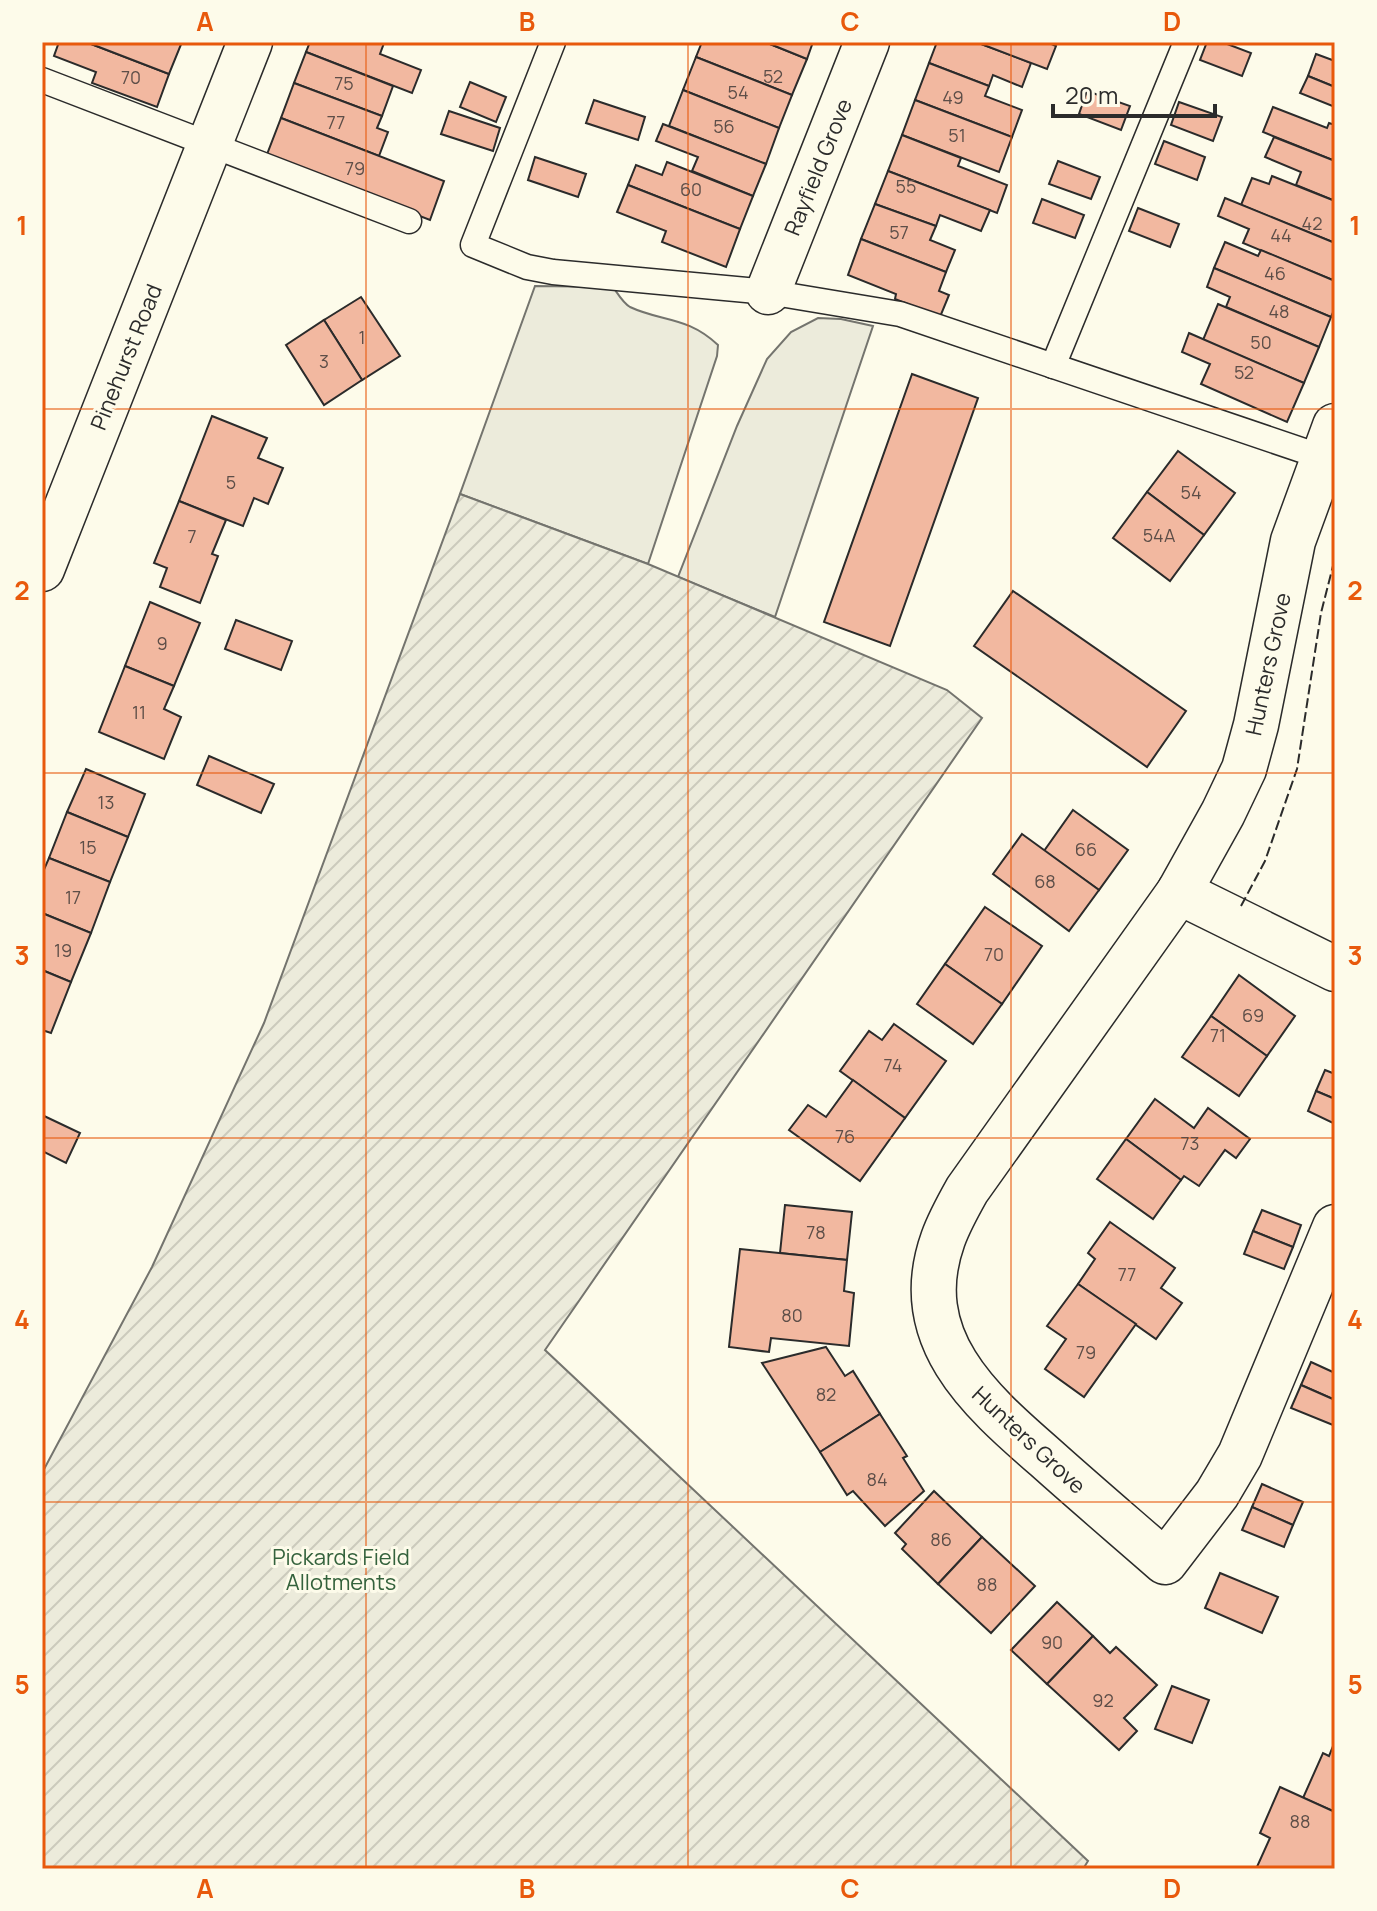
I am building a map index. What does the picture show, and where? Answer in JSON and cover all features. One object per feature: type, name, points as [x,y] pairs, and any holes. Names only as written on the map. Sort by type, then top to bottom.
[{"type":"street","name":"Pinehurst Road","points":[[42,569],[250,42]]},
{"type":"street","name":"Rayfield Grove","points":[[768,292],[867,42]]},
{"type":"street","name":"Hunters Grove","points":[[1328,442],[1293,541],[1263,696],[1244,769],[1179,892],[967,1190],[952,1217],[942,1239],[935,1268],[937,1318],[943,1343],[974,1391],[1025,1440],[1165,1562],[1217,1494],[1240,1455],[1335,1227]]},
{"type":"street","points":[[1179,892],[1335,969]]},
{"type":"lane","points":[[553,42],[473,245],[527,267],[553,272],[768,292],[900,314],[1053,366],[1328,442]]},
{"type":"lane","points":[[1053,366],[1186,42]]},
{"type":"lane","points":[[42,80],[409,221]]},
{"type":"green space","points":[[535,286],[613,287],[630,307],[685,324],[718,345],[648,564],[460,494]]},
{"type":"green space","points":[[818,318],[873,326],[775,617],[678,577],[737,426],[767,359],[791,332]]},
{"type":"green space","name":"Pickards Field Allotments","points":[[460,494],[648,564],[947,690],[982,718],[545,1350],[1088,1861],[1083,1869],[42,1869],[42,1473],[152,1267],[264,1023]]},
{"type":"building","points":[[59,42],[86,42],[169,74],[157,107],[92,83],[96,72],[54,56]]},
{"type":"building","points":[[86,42],[182,42],[169,74]]},
{"type":"building","points":[[310,42],[381,42],[384,43],[380,54],[421,70],[412,93],[306,52]]},
{"type":"building","points":[[702,42],[765,42],[807,59],[792,95],[696,57]]},
{"type":"building","points":[[765,42],[813,42],[807,59]]},
{"type":"building","points":[[937,42],[976,42],[1031,63],[1022,87],[993,75],[989,86],[929,63]]},
{"type":"building","points":[[976,42],[1047,42],[1056,46],[1047,69]]},
{"type":"building","points":[[1207,42],[1222,42],[1251,53],[1242,76],[1200,60]]},
{"type":"building","points":[[306,52],[393,86],[382,116],[294,83]]},
{"type":"building","points":[[1316,54],[1335,61],[1335,87],[1308,76]]},
{"type":"building","points":[[696,57],[792,95],[779,128],[683,90]]},
{"type":"building","points":[[929,63],[989,86],[985,96],[1022,110],[1012,137],[915,100]]},
{"type":"building","points":[[1308,76],[1335,87],[1335,107],[1300,93]]},
{"type":"building","points":[[470,82],[506,97],[496,122],[460,107]]},
{"type":"building","points":[[294,83],[382,116],[377,128],[388,132],[379,156],[281,118]]},
{"type":"building","points":[[683,90],[779,128],[766,164],[669,126]]},
{"type":"building","points":[[1087,91],[1130,106],[1121,130],[1079,114]]},
{"type":"building","points":[[594,100],[645,117],[638,140],[586,123]]},
{"type":"building","points":[[915,100],[1012,137],[999,172],[902,135]]},
{"type":"building","points":[[1179,102],[1222,117],[1213,141],[1171,125]]},
{"type":"building","points":[[1273,107],[1327,128],[1329,123],[1335,125],[1335,161],[1263,132]]},
{"type":"building","points":[[449,111],[500,128],[493,151],[441,134]]},
{"type":"building","points":[[281,118],[444,181],[430,220],[266,157]]},
{"type":"building","points":[[663,124],[766,164],[753,196],[692,171],[698,157],[656,141]]},
{"type":"building","points":[[902,135],[961,158],[958,166],[1007,185],[997,213],[888,171]]},
{"type":"building","points":[[1274,137],[1335,161],[1335,201],[1296,185],[1301,172],[1265,157]]},
{"type":"building","points":[[1164,141],[1205,157],[1197,180],[1155,164]]},
{"type":"building","points":[[535,157],[586,174],[578,197],[528,180]]},
{"type":"building","points":[[1058,161],[1100,177],[1091,199],[1049,184]]},
{"type":"building","points":[[667,162],[753,196],[740,229],[628,185],[636,165],[662,175]]},
{"type":"building","points":[[888,171],[990,210],[981,231],[940,215],[936,226],[875,204]]},
{"type":"building","points":[[1272,176],[1335,201],[1335,243],[1241,205],[1252,178],[1269,184]]},
{"type":"building","points":[[628,185],[740,229],[726,267],[662,242],[666,231],[617,212]]},
{"type":"building","points":[[1225,198],[1335,243],[1335,281],[1243,243],[1249,229],[1218,216]]},
{"type":"building","points":[[1042,199],[1084,215],[1075,238],[1033,223]]},
{"type":"building","points":[[875,204],[936,226],[930,240],[955,250],[946,272],[861,239]]},
{"type":"building","points":[[1138,208],[1179,224],[1170,247],[1129,231]]},
{"type":"building","points":[[861,239],[946,272],[939,291],[949,295],[940,317],[895,299],[896,294],[848,275]]},
{"type":"building","points":[[1225,242],[1258,256],[1261,250],[1335,281],[1335,308],[1331,317],[1214,268]]},
{"type":"building","points":[[1214,268],[1331,317],[1319,347],[1226,307],[1230,297],[1207,287]]},
{"type":"building","points":[[361,297],[400,356],[362,380],[324,320]]},
{"type":"building","points":[[1218,304],[1319,347],[1304,383],[1203,340]]},
{"type":"building","points":[[324,320],[362,380],[324,405],[286,345]]},
{"type":"building","points":[[1189,333],[1304,383],[1287,422],[1201,384],[1210,364],[1182,352]]},
{"type":"building","points":[[912,374],[978,398],[890,646],[824,622]]},
{"type":"building","points":[[212,416],[267,438],[258,458],[283,468],[268,504],[254,498],[243,526],[179,501]]},
{"type":"building","points":[[1178,451],[1235,493],[1204,535],[1147,492]]},
{"type":"building","points":[[1147,492],[1204,535],[1170,581],[1113,538]]},
{"type":"building","points":[[179,501],[226,520],[212,554],[218,556],[200,603],[160,587],[167,568],[154,563]]},
{"type":"building","points":[[1013,591],[1186,711],[1147,767],[974,646]]},
{"type":"building","points":[[150,602],[200,623],[174,686],[125,666]]},
{"type":"building","points":[[236,620],[292,641],[281,670],[225,649]]},
{"type":"building","points":[[125,666],[174,686],[164,709],[181,717],[164,759],[99,732]]},
{"type":"building","points":[[209,756],[274,784],[261,813],[197,785]]},
{"type":"building","points":[[86,769],[145,794],[128,837],[67,812]]},
{"type":"building","points":[[1073,810],[1128,850],[1099,890],[1044,851]]},
{"type":"building","points":[[67,812],[128,837],[110,882],[49,858]]},
{"type":"building","points":[[1022,834],[1099,890],[1069,931],[993,874]]},
{"type":"building","points":[[49,858],[110,882],[91,933],[42,913],[42,874]]},
{"type":"building","points":[[985,907],[1042,946],[1002,1004],[945,964]]},
{"type":"building","points":[[42,913],[91,933],[71,982],[42,970]]},
{"type":"building","points":[[945,964],[1002,1004],[973,1044],[917,1004]]},
{"type":"building","points":[[42,970],[71,982],[51,1033],[42,1030]]},
{"type":"building","points":[[1239,975],[1295,1016],[1267,1056],[1211,1016]]},
{"type":"building","points":[[1211,1016],[1267,1056],[1239,1096],[1182,1057]]},
{"type":"building","points":[[894,1024],[946,1061],[905,1118],[840,1071],[869,1031],[882,1040]]},
{"type":"building","points":[[1325,1070],[1335,1074],[1335,1099],[1316,1091]]},
{"type":"building","points":[[853,1080],[905,1118],[860,1181],[789,1130],[808,1105],[826,1117]]},
{"type":"building","points":[[1316,1091],[1335,1099],[1335,1124],[1308,1111]]},
{"type":"building","points":[[1155,1099],[1194,1128],[1208,1108],[1250,1139],[1236,1158],[1225,1150],[1199,1186],[1184,1176],[1181,1180],[1126,1139]]},
{"type":"building","points":[[42,1115],[80,1133],[66,1163],[42,1151]]},
{"type":"building","points":[[1126,1139],[1181,1180],[1153,1219],[1097,1179]]},
{"type":"building","points":[[785,1205],[852,1212],[847,1260],[780,1253]]},
{"type":"building","points":[[1262,1210],[1301,1225],[1293,1247],[1253,1231]]},
{"type":"building","points":[[1110,1222],[1175,1268],[1161,1288],[1182,1303],[1156,1339],[1078,1284],[1095,1259],[1088,1253]]},
{"type":"building","points":[[1253,1231],[1293,1247],[1284,1269],[1244,1254]]},
{"type":"building","points":[[740,1249],[847,1260],[844,1291],[854,1293],[849,1346],[771,1338],[769,1352],[729,1347]]},
{"type":"building","points":[[1078,1284],[1136,1324],[1084,1397],[1045,1369],[1066,1339],[1047,1326]]},
{"type":"building","points":[[826,1347],[845,1376],[853,1371],[880,1414],[820,1452],[762,1363]]},
{"type":"building","points":[[1311,1362],[1335,1373],[1335,1400],[1301,1385]]},
{"type":"building","points":[[1301,1385],[1335,1400],[1333,1425],[1291,1408]]},
{"type":"building","points":[[880,1414],[907,1456],[903,1458],[924,1491],[885,1526],[853,1491],[847,1495],[820,1452]]},
{"type":"building","points":[[1262,1484],[1303,1502],[1293,1525],[1252,1507]]},
{"type":"building","points":[[934,1491],[982,1537],[938,1584],[902,1549],[906,1544],[895,1533]]},
{"type":"building","points":[[1252,1507],[1293,1525],[1284,1547],[1242,1530]]},
{"type":"building","points":[[982,1537],[1035,1586],[991,1633],[938,1584]]},
{"type":"building","points":[[1220,1573],[1278,1597],[1262,1633],[1205,1608]]},
{"type":"building","points":[[1057,1602],[1093,1636],[1047,1684],[1011,1650]]},
{"type":"building","points":[[1093,1636],[1110,1653],[1116,1647],[1157,1685],[1124,1718],[1137,1731],[1119,1750],[1047,1684]]},
{"type":"building","points":[[1172,1686],[1209,1700],[1192,1743],[1155,1729]]},
{"type":"building","points":[[1335,1741],[1335,1812],[1303,1798],[1323,1753],[1329,1756]]},
{"type":"building","points":[[1280,1787],[1335,1812],[1335,1869],[1256,1869],[1270,1838],[1260,1833]]},
{"type":"fence","points":[[1241,906],[1265,861],[1297,769],[1321,613],[1335,558]]}]
